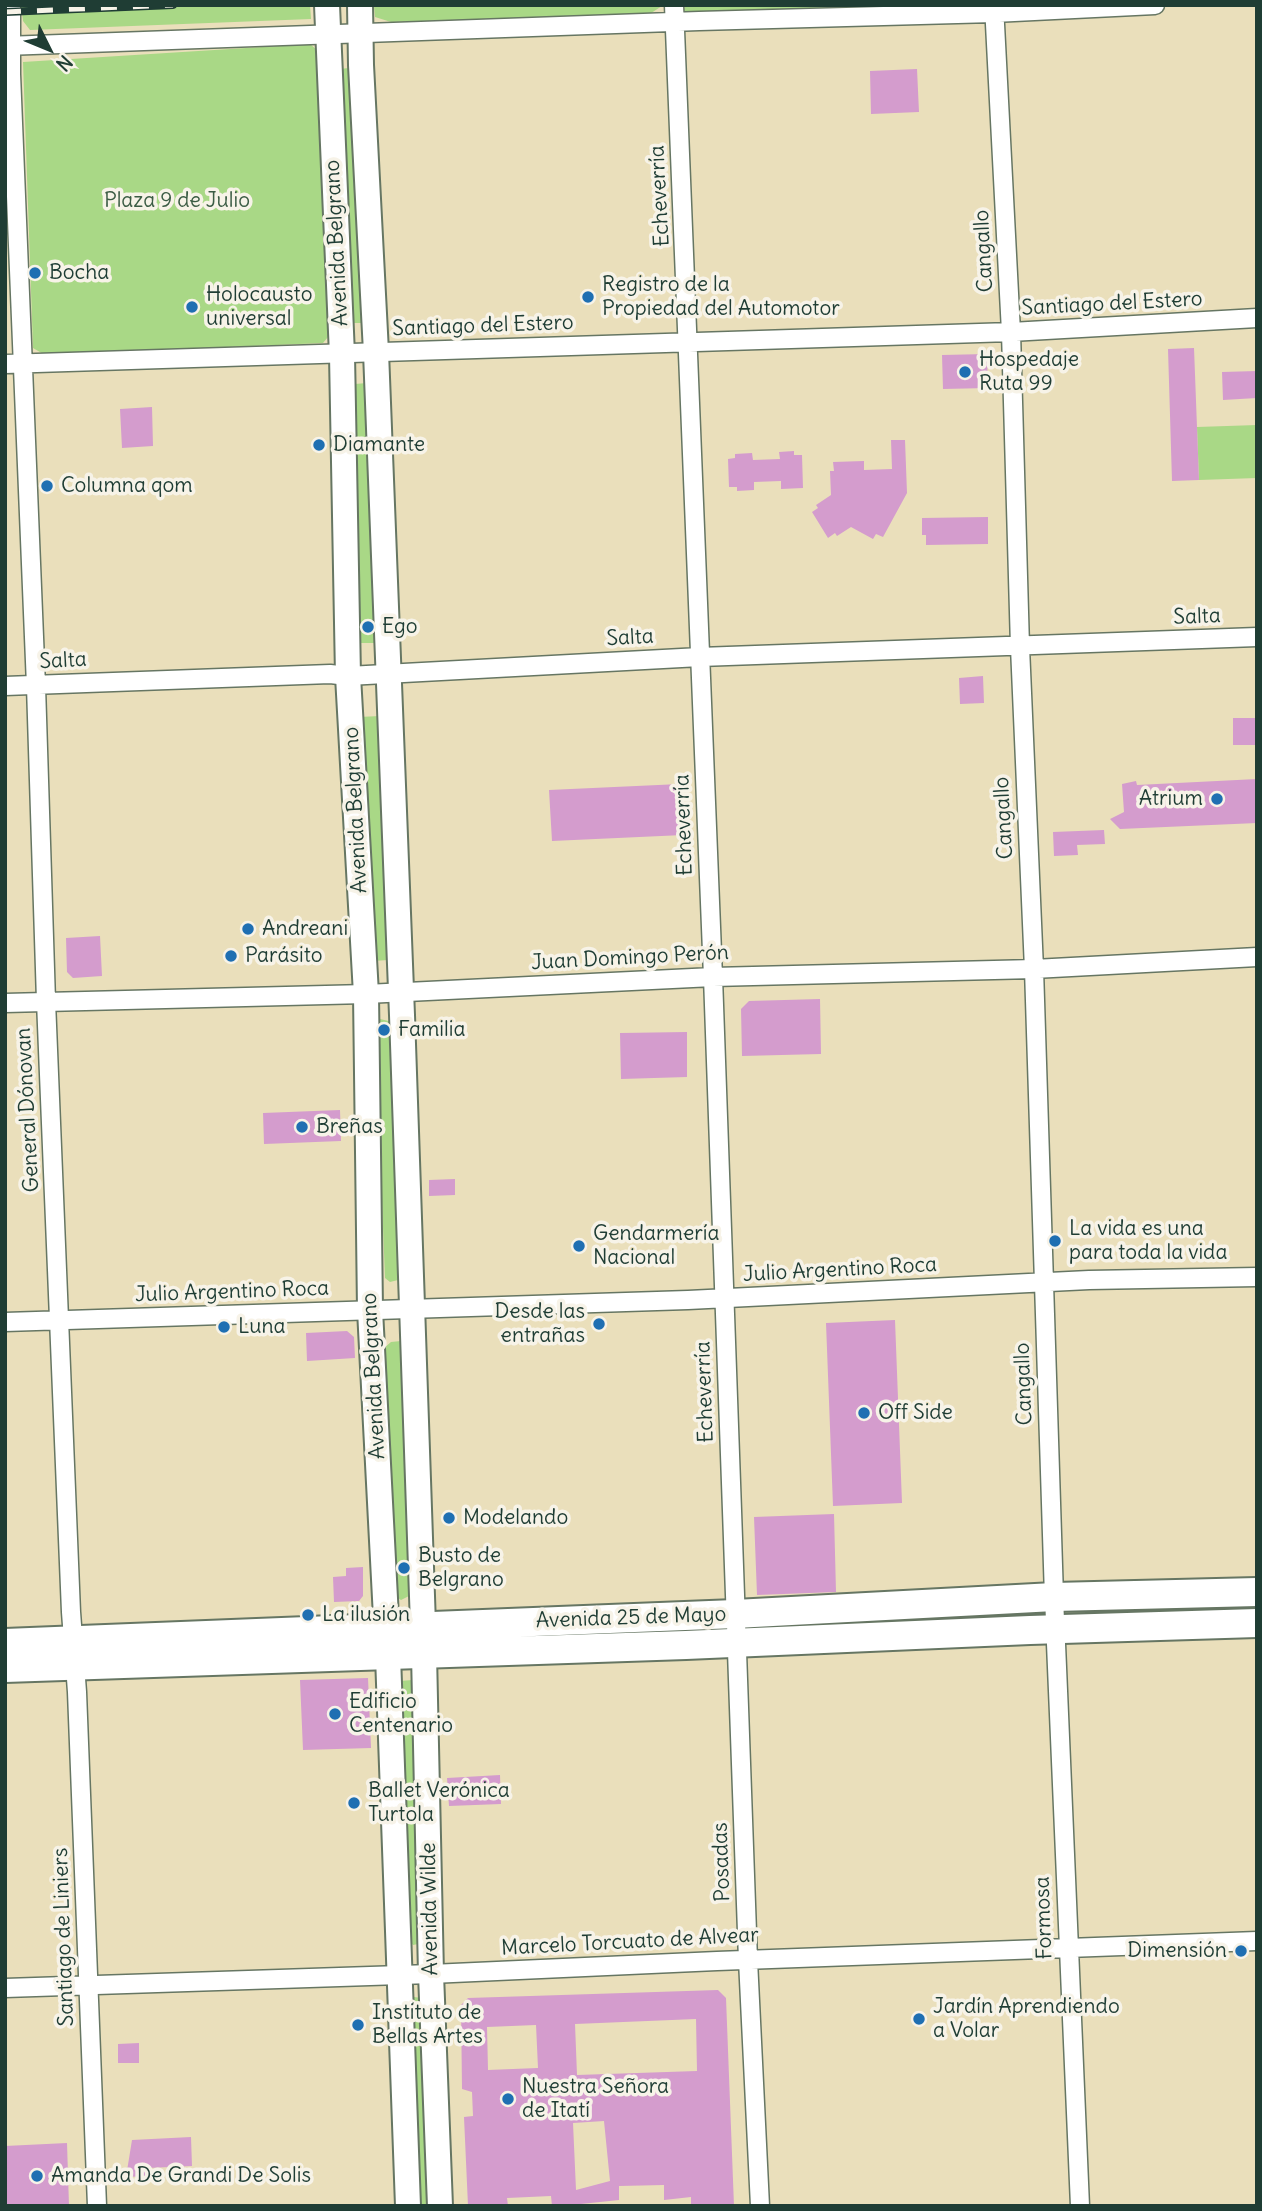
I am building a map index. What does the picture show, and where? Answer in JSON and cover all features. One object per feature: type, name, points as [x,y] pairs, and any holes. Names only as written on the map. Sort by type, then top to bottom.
[{"type":"main road","name":"Avenida Belgrano","points":[[327,5],[341,355],[348,676],[366,994],[370,1310],[387,1642]]},
{"type":"main road","name":"Avenida Belgrano","points":[[360,5],[389,674],[424,1654]]},
{"type":"main road","name":"Avenida 25 de Mayo","points":[[387,1642],[422,1626],[735,1614],[1054,1597],[1257,1592]]},
{"type":"main road","name":"Avenida 25 de Mayo","points":[[5,1668],[74,1654],[387,1642],[424,1654],[1257,1623]]},
{"type":"main road","name":"Avenida Wilde","points":[[387,1642],[408,2206]]},
{"type":"main road","name":"Avenida 25 de Mayo","points":[[5,1643],[74,1654]]},
{"type":"main road","name":"Avenida Wilde","points":[[424,1654],[431,1974],[440,2206]]},
{"type":"street","name":"General Dónovan","points":[[11,5],[8,46],[13,364],[36,686],[46,1001],[74,1654]]},
{"type":"street","points":[[8,46],[360,34],[675,14],[1155,5]]},
{"type":"street","name":"Cangallo","points":[[994,9],[1011,332],[1056,1629]]},
{"type":"street","name":"Echeverría","points":[[675,14],[736,1643]]},
{"type":"street","name":"Santiago del Estero","points":[[13,364],[1011,332],[1257,318]]},
{"type":"street","name":"Salta","points":[[5,686],[348,676],[700,657],[1257,637]]},
{"type":"street","name":"Juan Domingo Perón","points":[[5,1003],[366,994],[713,977],[1034,969],[1257,957]]},
{"type":"street","name":"Julio Argentino Roca","points":[[5,1322],[724,1299],[1043,1283],[1257,1276]]},
{"type":"street","name":"Formosa","points":[[1056,1629],[1080,2206]]},
{"type":"street","name":"Posadas","points":[[736,1643],[760,2206]]},
{"type":"street","name":"Santiago de Liniers","points":[[74,1654],[97,2206]]},
{"type":"street","name":"Marcelo Torcuato de Alvear","points":[[5,1988],[1257,1941]]},
{"type":"green space","points":[[21,5],[310,5],[311,19],[30,30],[23,21]]},
{"type":"green space","points":[[374,5],[662,6],[648,15],[391,22],[375,17]]},
{"type":"green space","points":[[685,5],[949,5],[688,14],[684,12]]},
{"type":"green space","name":"Plaza 9 de Julio","points":[[310,44],[318,51],[333,331],[323,343],[45,355],[33,348],[23,62]]},
{"type":"green space","points":[[355,67],[367,323],[347,323],[334,70]]},
{"type":"green space","points":[[367,383],[379,643],[358,643],[355,384]]},
{"type":"green space","points":[[1257,425],[1257,478],[1199,480],[1197,427]]},
{"type":"green space","points":[[380,716],[388,960],[373,961],[359,717]]},
{"type":"green space","points":[[380,1019],[393,1022],[401,1276],[390,1282],[385,1278],[375,1022]]},
{"type":"green space","points":[[401,1341],[405,1345],[413,1594],[401,1600],[394,1595],[384,1348],[391,1342]]},
{"type":"green space","points":[[1257,1605],[1257,1612],[1087,1616],[1087,1612]]},
{"type":"green space","points":[[1024,1614],[1027,1617],[764,1627],[766,1623]]},
{"type":"green space","points":[[412,1680],[415,1686],[423,1943],[413,1945],[408,1939],[400,1681]]},
{"type":"green space","points":[[414,1997],[422,1998],[435,2206],[416,2206],[409,2002]]},
{"type":"building","points":[[917,69],[919,112],[871,114],[870,71]]},
{"type":"building","points":[[1194,348],[1199,480],[1172,481],[1168,349]]},
{"type":"building","name":"Hospedaje Ruta 99","points":[[987,354],[988,388],[943,389],[942,355]]},
{"type":"building","points":[[1257,371],[1257,398],[1223,400],[1222,372]]},
{"type":"building","points":[[152,407],[153,446],[122,448],[120,409]]},
{"type":"building","points":[[891,440],[905,440],[907,493],[883,537],[876,534],[873,539],[851,527],[828,538],[812,512],[818,508],[816,505],[831,495],[830,471],[834,471],[833,462],[864,461],[864,470],[892,469]]},
{"type":"building","points":[[794,451],[794,455],[802,455],[803,488],[781,489],[781,481],[754,482],[754,490],[737,491],[737,487],[729,487],[728,459],[735,458],[735,454],[752,453],[753,460],[780,459],[779,452]]},
{"type":"building","points":[[988,517],[988,544],[926,545],[926,535],[922,535],[922,518]]},
{"type":"building","points":[[983,676],[984,703],[960,704],[959,678]]},
{"type":"building","points":[[1233,718],[1257,718],[1257,745],[1233,745]]},
{"type":"building","points":[[1257,779],[1257,823],[1120,829],[1110,819],[1124,812],[1122,784],[1136,781],[1137,785]]},
{"type":"building","points":[[680,784],[683,835],[552,841],[549,790]]},
{"type":"building","points":[[1104,830],[1105,844],[1077,845],[1078,855],[1054,856],[1053,832]]},
{"type":"building","points":[[100,936],[102,976],[73,978],[67,972],[66,938]]},
{"type":"building","points":[[820,999],[821,1054],[742,1056],[741,1009],[749,1001]]},
{"type":"building","points":[[687,1032],[687,1077],[621,1079],[620,1033]]},
{"type":"building","name":"Breñas","points":[[340,1110],[341,1141],[264,1144],[263,1113]]},
{"type":"building","points":[[455,1179],[455,1195],[429,1196],[429,1180]]},
{"type":"building","name":"Off Side","points":[[895,1320],[902,1503],[833,1506],[826,1323]]},
{"type":"building","points":[[347,1331],[354,1337],[355,1358],[307,1361],[306,1333]]},
{"type":"building","points":[[834,1514],[836,1592],[757,1595],[754,1517]]},
{"type":"building","points":[[363,1567],[363,1596],[359,1601],[334,1602],[333,1577],[346,1576],[346,1568]]},
{"type":"building","name":"Edificio Centenario","points":[[368,1678],[371,1748],[303,1750],[300,1680]]},
{"type":"building","points":[[500,1775],[501,1804],[449,1806],[447,1778]]},
{"type":"building","points":[[718,1990],[726,1998],[734,2206],[691,2206],[691,2197],[664,2200],[664,2185],[619,2186],[619,2200],[581,2206],[552,2206],[551,2196],[507,2198],[508,2206],[468,2206],[464,2117],[473,2116],[472,2092],[462,2089],[461,2005],[468,1998]],"holes":[[[696,2019],[697,2071],[577,2075],[575,2024]],[[536,2025],[538,2068],[488,2070],[487,2027]],[[604,2121],[610,2181],[576,2190],[573,2123]]]},
{"type":"building","points":[[139,2043],[139,2063],[118,2063],[118,2044]]},
{"type":"building","points":[[191,2137],[192,2166],[148,2168],[148,2176],[126,2177],[132,2140]]},
{"type":"building","name":"Amanda De Grandi De Solis","points":[[67,2143],[69,2206],[5,2206],[5,2146]]},
{"type":"railway","points":[[5,12],[173,5]]},
{"type":"place","name":"Bocha","points":[[35,273]]},
{"type":"place","name":"Registro de la Propiedad del Automotor","points":[[588,297]]},
{"type":"place","name":"Holocausto universal","points":[[192,307]]},
{"type":"place","name":"Hospedaje Ruta 99","points":[[965,372]]},
{"type":"place","name":"Diamante","points":[[319,445]]},
{"type":"place","name":"Columna qom","points":[[47,486]]},
{"type":"place","name":"Ego","points":[[368,627]]},
{"type":"place","name":"Atrium","points":[[1217,799]]},
{"type":"place","name":"Andreani","points":[[248,929]]},
{"type":"place","name":"Parásito","points":[[231,956]]},
{"type":"place","name":"Familia","points":[[384,1030]]},
{"type":"place","name":"Breñas","points":[[302,1127]]},
{"type":"place","name":"La vida es una para toda la vida","points":[[1055,1241]]},
{"type":"place","name":"Gendarmería Nacional","points":[[579,1246]]},
{"type":"place","name":"Desde las entrañas","points":[[599,1324]]},
{"type":"place","name":"Luna","points":[[224,1327]]},
{"type":"place","name":"Off Side","points":[[864,1413]]},
{"type":"place","name":"Modelando","points":[[449,1518]]},
{"type":"place","name":"Busto de Belgrano","points":[[404,1568]]},
{"type":"place","name":"La ilusión","points":[[308,1615]]},
{"type":"place","name":"Edificio Centenario","points":[[335,1714]]},
{"type":"place","name":"Ballet Verónica Turtola","points":[[354,1803]]},
{"type":"place","name":"Dimensión","points":[[1241,1951]]},
{"type":"place","name":"Jardín Aprendiendo a Volar","points":[[919,2019]]},
{"type":"place","name":"Instituto de Bellas Artes","points":[[358,2025]]},
{"type":"place","name":"Nuestra Señora de Itatí","points":[[508,2099]]},
{"type":"place","name":"Amanda De Grandi De Solis","points":[[37,2176]]}]
